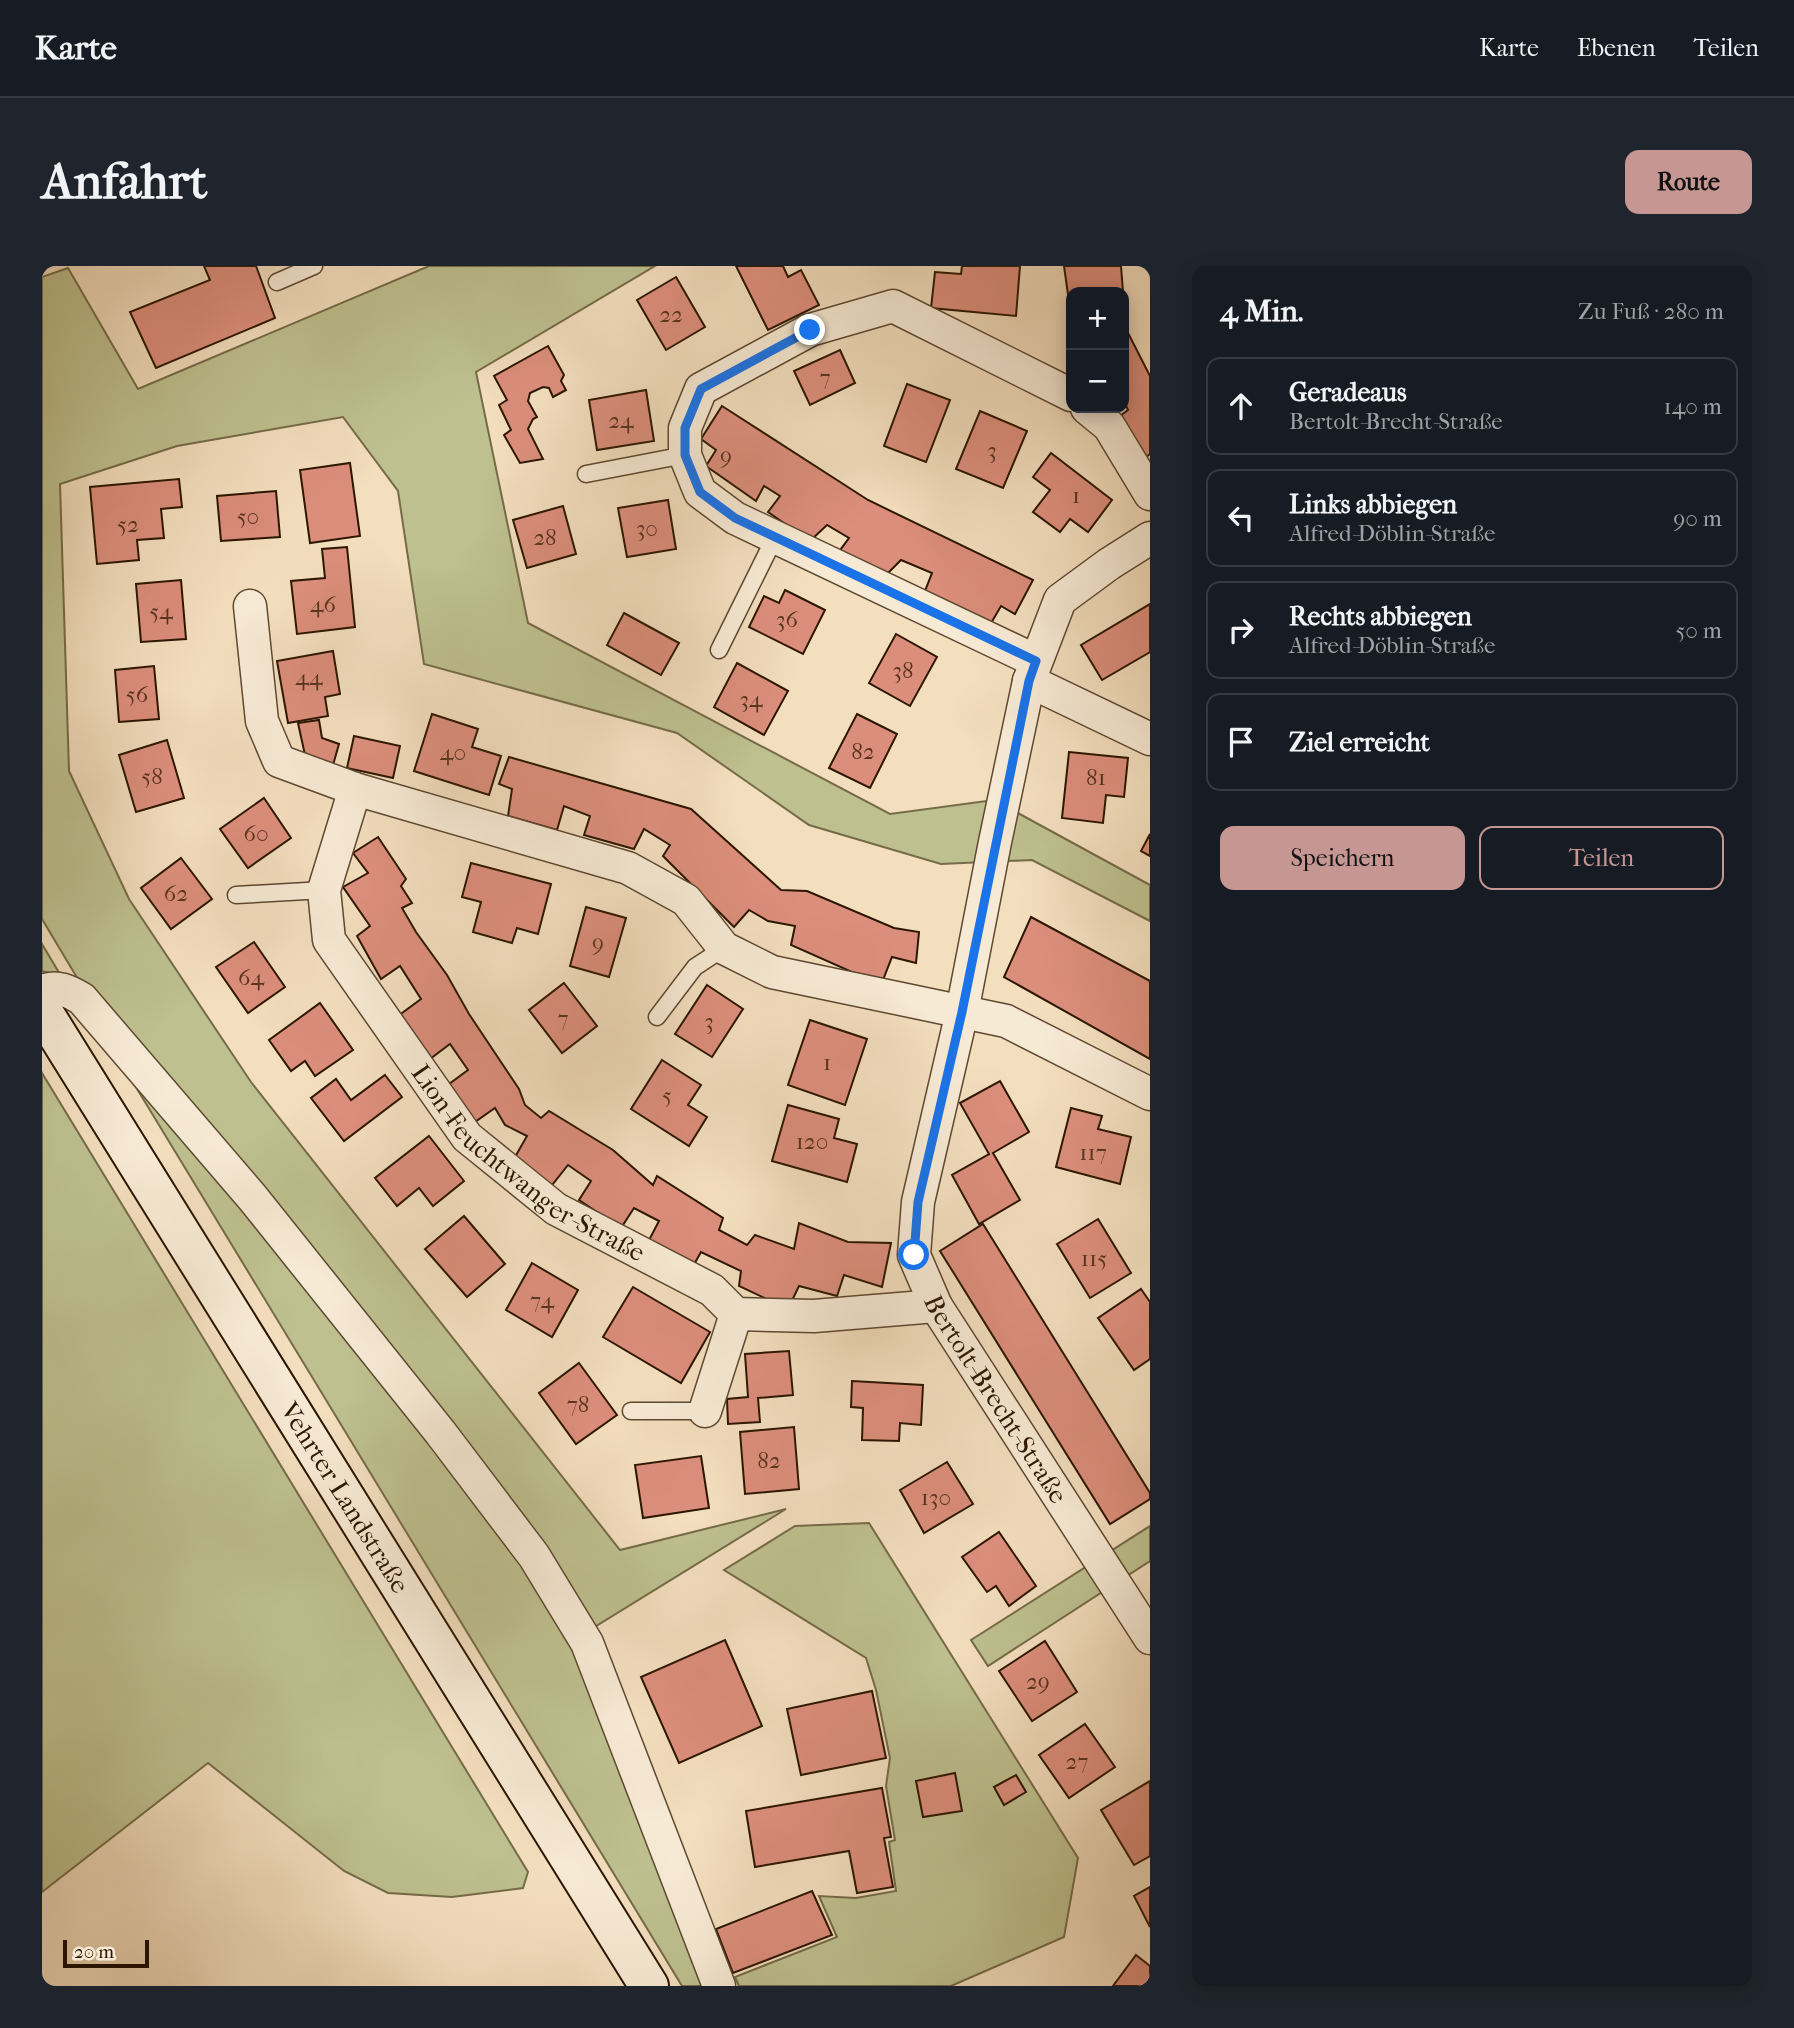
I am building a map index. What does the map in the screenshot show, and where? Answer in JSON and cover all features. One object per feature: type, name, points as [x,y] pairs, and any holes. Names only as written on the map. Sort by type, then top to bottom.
[{"type":"main road","name":"Vehrter Landstraße","points":[[42,1010],[649,1986]]},
{"type":"street","points":[[1066,392],[893,306],[810,330],[701,389],[685,428],[685,455],[700,492],[735,518],[1033,671],[1150,739]]},
{"type":"street","points":[[1093,413],[1109,426],[1150,494]]},
{"type":"street","name":"Bertolt-Brecht-Straße","points":[[1150,538],[1060,600],[1033,671],[962,1012],[918,1202],[914,1255],[936,1306],[1150,1638]]},
{"type":"street","points":[[250,606],[262,721],[279,761],[355,789],[628,868],[687,900],[724,948],[772,972],[1006,1021],[1150,1094]]},
{"type":"street","name":"Lion-Feuchtwanger-Straße","points":[[355,789],[324,890],[329,940],[467,1137],[556,1209],[712,1290],[736,1314]]},
{"type":"street","points":[[42,991],[64,989],[82,999],[252,1197],[440,1432],[534,1556],[587,1643],[719,1986]]},
{"type":"street","points":[[705,1411],[736,1314],[814,1316],[936,1306]]},
{"type":"lane","points":[[277,282],[314,266]]},
{"type":"lane","points":[[586,474],[685,455]]},
{"type":"lane","points":[[719,650],[775,537]]},
{"type":"lane","points":[[236,895],[324,890]]},
{"type":"lane","points":[[657,1017],[695,967],[724,948]]},
{"type":"lane","points":[[631,1411],[705,1411]]},
{"type":"green space","points":[[429,266],[655,266],[476,372],[528,623],[890,814],[994,800],[1150,885],[1150,921],[1032,860],[941,864],[809,825],[677,733],[424,664],[398,491],[343,417],[177,446],[60,484],[69,771],[129,899],[251,1082],[620,1550],[786,1509],[572,1641],[703,1986],[682,1986],[111,1046],[88,996],[42,919],[42,277],[68,268],[138,389]]},
{"type":"green space","points":[[42,944],[61,976],[42,971]]},
{"type":"green space","points":[[42,1073],[528,1872],[523,1888],[452,1897],[388,1893],[344,1871],[208,1763],[42,1892]]},
{"type":"green space","points":[[869,1523],[1078,1858],[1064,1937],[951,1986],[739,1986],[735,1977],[837,1937],[819,1896],[856,1898],[896,1891],[889,1842],[895,1840],[886,1786],[890,1758],[876,1690],[866,1658],[724,1570],[795,1526]]},
{"type":"green space","points":[[1150,1526],[1150,1561],[988,1666],[971,1640]]},
{"type":"building","points":[[204,266],[256,266],[275,318],[156,368],[130,312],[210,280]]},
{"type":"building","points":[[736,266],[783,266],[788,277],[801,270],[819,305],[768,330]]},
{"type":"building","points":[[962,266],[1020,266],[1016,316],[931,308],[935,272],[961,274]]},
{"type":"building","points":[[1064,266],[1121,266],[1123,287],[1067,287]]},
{"type":"building","points":[[676,277],[705,327],[666,350],[637,300]]},
{"type":"building","points":[[1129,335],[1150,376],[1150,454],[1145,458],[1120,416],[1129,413]]},
{"type":"building","points":[[548,346],[564,375],[561,381],[566,390],[553,397],[549,388],[543,387],[530,393],[528,401],[537,417],[528,429],[543,459],[520,463],[504,435],[511,430],[499,405],[507,400],[494,376]]},
{"type":"building","points":[[840,350],[855,383],[810,405],[794,371]]},
{"type":"building","points":[[907,384],[950,400],[926,462],[884,446]]},
{"type":"building","points":[[646,390],[654,441],[597,450],[589,400]]},
{"type":"building","points":[[722,406],[868,500],[1033,580],[1015,614],[1001,606],[990,625],[925,591],[932,573],[901,560],[885,576],[838,553],[849,538],[827,525],[810,541],[768,512],[780,496],[764,486],[756,501],[706,466],[716,450],[701,439]]},
{"type":"building","points":[[980,411],[1027,431],[1003,488],[956,469]]},
{"type":"building","points":[[1051,453],[1112,500],[1088,532],[1070,519],[1060,532],[1033,512],[1050,490],[1033,477]]},
{"type":"building","points":[[350,463],[360,536],[310,543],[300,470]]},
{"type":"building","points":[[179,479],[182,507],[161,509],[164,538],[137,540],[139,560],[97,564],[90,487]]},
{"type":"building","points":[[276,491],[280,537],[221,541],[217,496]]},
{"type":"building","points":[[668,500],[676,549],[627,557],[618,508]]},
{"type":"building","points":[[563,506],[576,554],[527,568],[513,520]]},
{"type":"building","points":[[347,547],[355,627],[297,634],[291,581],[325,578],[322,549]]},
{"type":"building","points":[[181,580],[186,639],[141,642],[136,584]]},
{"type":"building","points":[[785,590],[825,610],[803,654],[749,627],[764,596],[779,603]]},
{"type":"building","points":[[1150,604],[1150,652],[1102,680],[1081,645]]},
{"type":"building","points":[[624,613],[679,643],[661,675],[607,645]]},
{"type":"building","points":[[896,634],[937,657],[910,706],[869,683]]},
{"type":"building","points":[[333,651],[340,694],[325,697],[328,716],[288,723],[277,661]]},
{"type":"building","points":[[737,663],[788,691],[764,735],[714,707]]},
{"type":"building","points":[[154,666],[159,719],[119,722],[115,670]]},
{"type":"building","points":[[432,714],[478,729],[472,747],[501,756],[489,795],[414,771]]},
{"type":"building","points":[[857,714],[897,734],[870,788],[829,768]]},
{"type":"building","points":[[319,720],[322,738],[339,744],[333,765],[305,755],[298,723]]},
{"type":"building","points":[[354,736],[400,746],[393,778],[347,768]]},
{"type":"building","points":[[167,740],[184,798],[136,812],[119,755]]},
{"type":"building","points":[[1069,752],[1128,758],[1124,797],[1106,795],[1103,823],[1062,818]]},
{"type":"building","points":[[509,757],[691,809],[781,890],[807,891],[894,928],[919,932],[916,963],[892,957],[881,985],[791,945],[795,926],[768,921],[749,910],[734,927],[663,856],[670,845],[644,829],[634,849],[584,835],[590,816],[564,806],[557,830],[508,816],[512,789],[499,784]]},
{"type":"building","points":[[264,798],[291,838],[248,868],[220,829]]},
{"type":"building","points":[[1150,834],[1150,856],[1141,851]]},
{"type":"building","points":[[378,837],[406,879],[401,886],[412,903],[402,908],[519,1089],[525,1105],[541,1118],[549,1111],[613,1150],[653,1185],[657,1176],[723,1218],[719,1230],[747,1245],[755,1235],[794,1249],[799,1223],[848,1242],[891,1243],[882,1287],[844,1275],[837,1296],[799,1286],[788,1309],[739,1286],[741,1271],[701,1252],[692,1268],[648,1242],[659,1221],[634,1208],[621,1228],[579,1200],[591,1181],[568,1165],[552,1185],[515,1157],[527,1136],[505,1125],[495,1108],[472,1124],[445,1087],[468,1070],[450,1044],[426,1062],[398,1016],[421,999],[400,966],[381,979],[357,936],[370,926],[343,887],[368,873],[353,853]]},
{"type":"building","points":[[181,858],[212,899],[171,929],[141,888]]},
{"type":"building","points":[[471,863],[551,884],[538,934],[517,928],[512,943],[473,932],[481,902],[462,897]]},
{"type":"building","points":[[586,907],[626,918],[609,977],[570,966]]},
{"type":"building","points":[[1031,917],[1150,981],[1150,1059],[1004,977]]},
{"type":"building","points":[[254,942],[285,987],[248,1013],[216,967]]},
{"type":"building","points":[[564,983],[597,1026],[562,1053],[529,1010]]},
{"type":"building","points":[[707,985],[743,1009],[712,1057],[675,1034]]},
{"type":"building","points":[[320,1003],[353,1050],[315,1076],[305,1061],[291,1071],[269,1040]]},
{"type":"building","points":[[810,1020],[867,1039],[845,1105],[788,1085]]},
{"type":"building","points":[[662,1060],[701,1085],[688,1105],[707,1117],[689,1146],[631,1109]]},
{"type":"building","points":[[385,1075],[402,1097],[344,1141],[311,1098],[336,1079],[351,1100]]},
{"type":"building","points":[[1000,1081],[1029,1132],[993,1153],[1020,1200],[979,1224],[952,1175],[989,1154],[960,1103]]},
{"type":"building","points":[[788,1105],[839,1119],[834,1138],[857,1144],[847,1182],[772,1161]]},
{"type":"building","points":[[1071,1108],[1102,1116],[1098,1129],[1131,1137],[1120,1184],[1056,1167]]},
{"type":"building","points":[[429,1136],[464,1181],[433,1206],[419,1188],[397,1206],[375,1178]]},
{"type":"building","points":[[464,1216],[505,1264],[467,1297],[425,1249]]},
{"type":"building","points":[[1098,1219],[1131,1273],[1090,1298],[1057,1244]]},
{"type":"building","points":[[983,1224],[1150,1493],[1150,1499],[1110,1524],[940,1251]]},
{"type":"building","points":[[532,1263],[578,1290],[552,1337],[506,1310]]},
{"type":"building","points":[[633,1287],[710,1332],[681,1383],[603,1337]]},
{"type":"building","points":[[1141,1289],[1150,1302],[1150,1359],[1134,1370],[1098,1318]]},
{"type":"building","points":[[789,1351],[793,1395],[758,1398],[760,1422],[728,1424],[727,1399],[748,1397],[745,1354]]},
{"type":"building","points":[[579,1363],[617,1415],[576,1444],[539,1393]]},
{"type":"building","points":[[852,1381],[923,1385],[921,1425],[900,1423],[899,1441],[862,1440],[863,1408],[851,1407]]},
{"type":"building","points":[[794,1427],[799,1489],[745,1494],[740,1432]]},
{"type":"building","points":[[701,1456],[709,1508],[643,1518],[635,1465]]},
{"type":"building","points":[[947,1462],[973,1504],[924,1533],[900,1490]]},
{"type":"building","points":[[999,1532],[1036,1586],[1009,1606],[996,1586],[987,1592],[962,1557]]},
{"type":"building","points":[[725,1640],[762,1726],[679,1763],[641,1677]]},
{"type":"building","points":[[1045,1641],[1077,1692],[1032,1721],[999,1671]]},
{"type":"building","points":[[872,1691],[886,1758],[801,1775],[787,1709]]},
{"type":"building","points":[[1085,1724],[1115,1767],[1069,1798],[1039,1755]]},
{"type":"building","points":[[955,1773],[962,1811],[923,1817],[916,1781]]},
{"type":"building","points":[[1016,1775],[1026,1792],[1004,1805],[994,1787]]},
{"type":"building","points":[[1150,1781],[1150,1856],[1134,1865],[1101,1810]]},
{"type":"building","points":[[882,1788],[891,1837],[884,1838],[893,1887],[857,1893],[849,1851],[755,1867],[746,1811]]},
{"type":"building","points":[[1150,1887],[1150,1927],[1134,1896]]},
{"type":"building","points":[[812,1891],[832,1935],[733,1973],[716,1929]]},
{"type":"building","points":[[1136,1955],[1150,1966],[1150,1986],[1113,1986]]},
{"type":"route","points":[[810,330],[701,389],[685,428],[685,455],[700,492],[735,518],[1036,661],[1029,681],[962,1012],[918,1202],[914,1255]]}]
